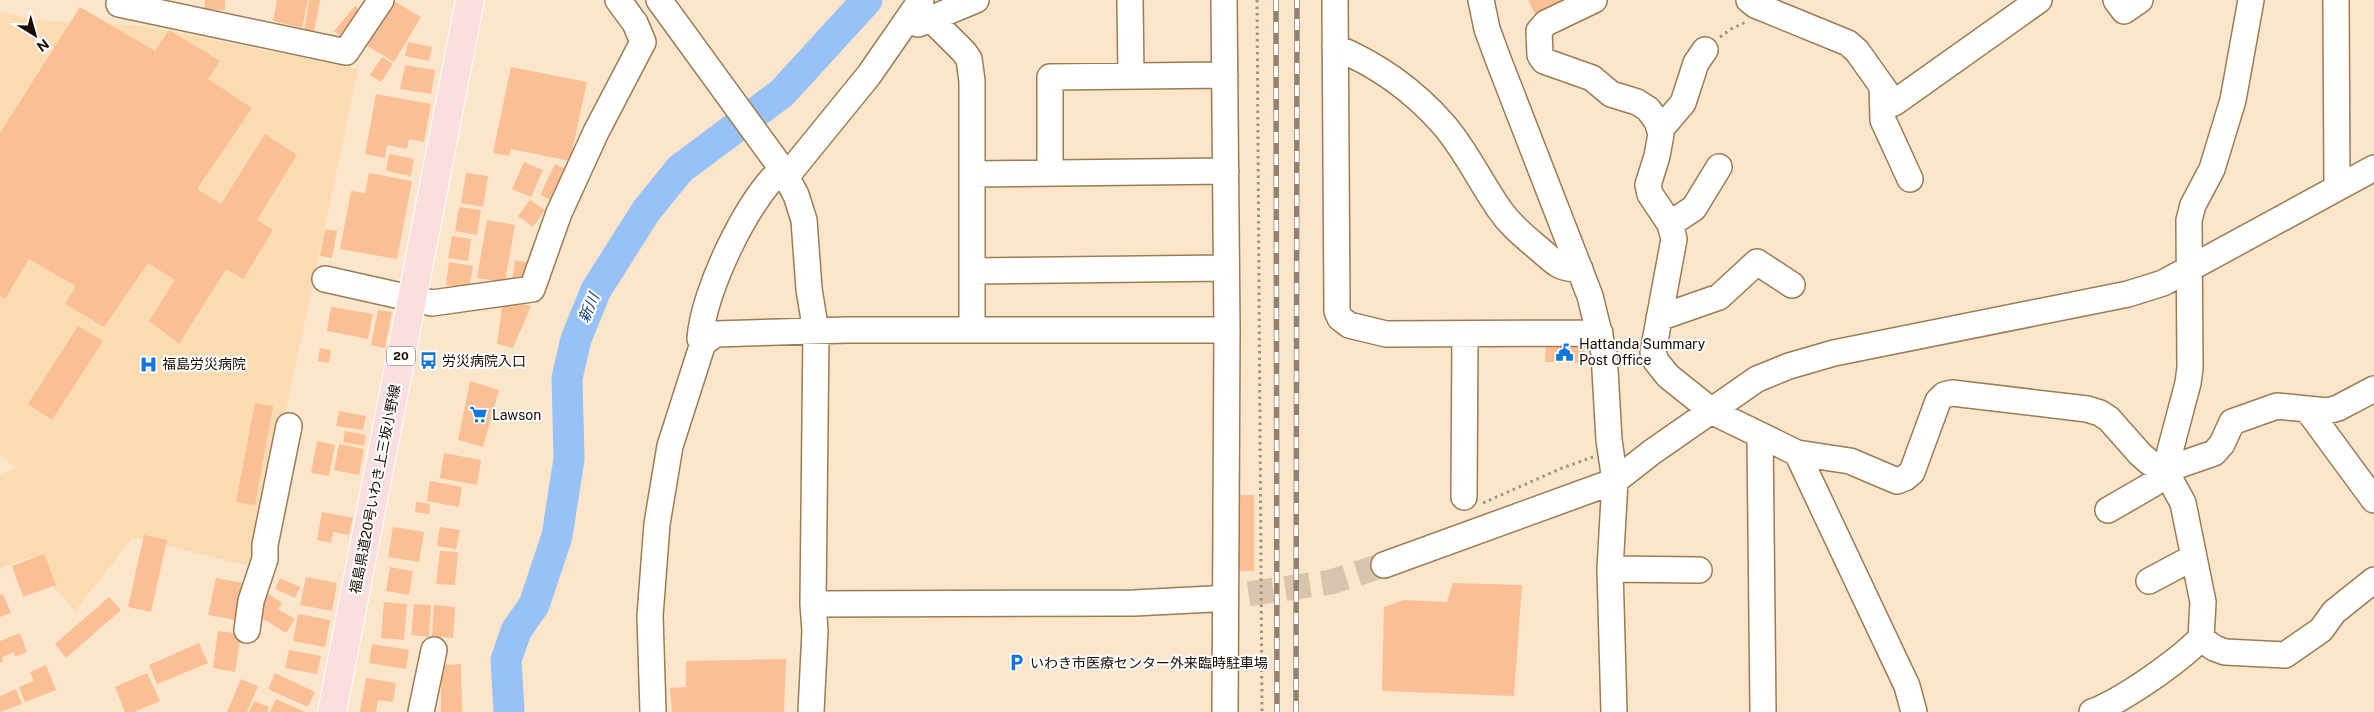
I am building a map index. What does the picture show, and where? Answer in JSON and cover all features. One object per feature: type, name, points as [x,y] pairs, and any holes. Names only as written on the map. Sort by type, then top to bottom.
[{"type":"main road","name":"福島県道20号いわき上三坂小野線","points":[[332,712],[470,0]]},
{"type":"street","points":[[120,0],[119,4],[346,52],[381,0]]},
{"type":"street","points":[[325,279],[432,303],[532,289],[559,214],[596,132],[643,42],[635,23],[618,0]]},
{"type":"street","points":[[703,343],[700,339],[704,313],[724,261],[763,190],[781,168],[869,75],[898,34],[926,9],[976,0]]},
{"type":"street","points":[[1130,0],[1131,76]]},
{"type":"street","points":[[1224,0],[1227,330],[1225,712]]},
{"type":"street","points":[[1335,0],[1337,311],[1340,318],[1349,324],[1386,334],[1600,333]]},
{"type":"street","points":[[1481,0],[1487,29],[1498,59],[1590,296],[1604,353],[1610,451],[1614,481],[1610,569],[1614,712]]},
{"type":"street","points":[[1594,0],[1546,23],[1539,31],[1540,55],[1544,62],[1552,66],[1592,78],[1611,94],[1637,102],[1648,109],[1657,121],[1660,130],[1657,156],[1648,185],[1650,194],[1670,224],[1674,239],[1653,352],[1656,361],[1668,376],[1713,412],[1797,453],[1850,461],[1896,480],[1905,478],[1912,472],[1938,402],[1944,395],[1952,393],[2087,409],[2100,413],[2109,419],[2149,462],[2165,470],[2183,503],[2203,602],[2201,638],[2188,652],[2145,681],[2092,712]]},
{"type":"street","points":[[1755,4],[1848,43],[1857,51],[1894,102],[2038,0]]},
{"type":"street","points":[[2116,0],[2124,11],[2140,0]]},
{"type":"street","points":[[2336,0],[2337,188]]},
{"type":"street","points":[[2108,510],[2153,484],[2165,470],[2188,383],[2189,220],[2194,205],[2212,169],[2233,100],[2248,2]]},
{"type":"street","points":[[666,8],[781,168],[796,196],[804,220],[809,289],[816,332],[813,604],[815,631],[811,712]]},
{"type":"street","points":[[926,9],[969,59],[972,81],[972,330]]},
{"type":"street","points":[[1335,47],[1363,58],[1405,88],[1442,122],[1455,138],[1500,211],[1513,226],[1563,269],[1580,269]]},
{"type":"street","points":[[1660,130],[1683,103],[1696,63],[1705,50]]},
{"type":"street","points":[[1050,173],[1050,77],[1225,75]]},
{"type":"street","points":[[1882,86],[1883,120],[1910,179]]},
{"type":"street","points":[[1670,224],[1694,208],[1719,167]]},
{"type":"street","points":[[1384,565],[1614,481],[1652,452],[1713,412],[1756,379],[1789,366],[1834,353],[2128,294],[2163,283],[2374,168]]},
{"type":"street","points":[[972,174],[1226,171]]},
{"type":"street","points":[[1659,318],[1719,297],[1757,262],[1792,284]]},
{"type":"street","points":[[972,271],[1226,268]]},
{"type":"street","points":[[653,712],[650,616],[657,524],[670,446],[703,343],[716,334],[972,330],[1227,330]]},
{"type":"street","points":[[1465,334],[1469,502]]},
{"type":"street","points":[[2165,470],[2214,453],[2222,444],[2232,422],[2277,406],[2327,411],[2338,408],[2374,390]]},
{"type":"street","points":[[2307,409],[2374,500]]},
{"type":"street","points":[[247,630],[251,601],[265,559],[265,545],[289,426]]},
{"type":"street","points":[[1760,435],[1762,712]]},
{"type":"street","points":[[1797,453],[1907,686],[1914,712]]},
{"type":"street","points":[[2149,581],[2194,557]]},
{"type":"street","points":[[1610,569],[1700,570]]},
{"type":"street","points":[[2201,638],[2214,648],[2225,652],[2285,655],[2322,630],[2334,612],[2374,580]]},
{"type":"street","points":[[813,604],[1124,603],[1212,599]]},
{"type":"street","points":[[421,712],[434,650]]},
{"type":"path","points":[[1257,0],[1262,712]]},
{"type":"path","points":[[1705,50],[1731,28],[1742,25],[1755,4]]},
{"type":"path","points":[[1469,502],[1610,451]]},
{"type":"shaded area","name":"福島労災病院","points":[[0,11],[32,20],[143,26],[358,69],[253,567],[133,537],[75,611],[29,558],[0,568],[0,474],[16,468],[0,455]]},
{"type":"building","points":[[205,0],[225,0],[225,10],[204,9]]},
{"type":"building","points":[[277,0],[308,0],[302,28],[273,21]]},
{"type":"building","points":[[309,0],[320,0],[314,33],[304,32]]},
{"type":"building","points":[[392,0],[421,17],[394,62],[364,44]]},
{"type":"building","points":[[1528,0],[1562,0],[1563,2],[1536,16]]},
{"type":"building","points":[[355,6],[367,15],[346,41],[334,31]]},
{"type":"building","points":[[80,7],[155,51],[169,30],[220,61],[208,79],[252,108],[197,189],[221,204],[265,134],[297,155],[257,220],[273,230],[243,279],[226,269],[179,344],[149,321],[175,280],[148,263],[104,327],[65,304],[76,286],[29,259],[5,299],[0,296],[0,133]]},
{"type":"building","points":[[408,42],[432,47],[429,61],[405,56]]},
{"type":"building","points":[[382,57],[393,64],[381,82],[370,75]]},
{"type":"building","points":[[405,65],[435,70],[431,94],[400,89]]},
{"type":"building","points":[[511,67],[587,82],[570,161],[511,149],[509,156],[493,153]]},
{"type":"building","points":[[376,94],[431,104],[424,142],[409,139],[407,149],[387,145],[385,158],[365,154]]},
{"type":"building","points":[[389,154],[414,159],[411,176],[386,171]]},
{"type":"building","points":[[524,162],[543,170],[531,197],[512,189]]},
{"type":"building","points":[[555,164],[571,172],[555,202],[540,195]]},
{"type":"building","points":[[369,173],[412,181],[397,259],[340,249],[351,191],[365,193]]},
{"type":"building","points":[[466,173],[488,176],[483,207],[461,203]]},
{"type":"building","points":[[530,200],[545,210],[533,227],[518,216]]},
{"type":"building","points":[[459,207],[481,210],[477,235],[455,231]]},
{"type":"building","points":[[487,220],[515,225],[505,282],[477,278]]},
{"type":"building","points":[[325,229],[337,231],[332,258],[320,256]]},
{"type":"building","points":[[452,236],[471,239],[468,261],[448,258]]},
{"type":"building","points":[[515,260],[531,263],[528,284],[512,281]]},
{"type":"building","points":[[449,262],[473,266],[469,289],[446,285]]},
{"type":"building","points":[[503,300],[531,306],[513,348],[497,344]]},
{"type":"building","points":[[331,307],[373,314],[368,339],[327,331]]},
{"type":"building","points":[[378,310],[392,312],[385,348],[371,345]]},
{"type":"building","points":[[78,326],[103,341],[52,420],[28,404]]},
{"type":"building","points":[[1546,341],[1584,341],[1584,363],[1545,362]]},
{"type":"building","points":[[320,348],[331,350],[329,363],[318,361]]},
{"type":"building","name":"Lawson","points":[[470,381],[499,390],[483,447],[458,440]]},
{"type":"building","points":[[255,403],[273,406],[255,505],[236,502]]},
{"type":"building","points":[[339,411],[366,416],[363,430],[336,426]]},
{"type":"building","points":[[345,431],[366,435],[364,446],[343,442]]},
{"type":"building","points":[[317,441],[335,445],[329,476],[311,473]]},
{"type":"building","points":[[339,444],[364,449],[359,475],[334,470]]},
{"type":"building","points":[[444,453],[481,460],[477,485],[440,478]]},
{"type":"building","points":[[430,481],[462,487],[459,507],[427,501]]},
{"type":"building","points":[[1239,495],[1254,495],[1254,571],[1239,571]]},
{"type":"building","points":[[416,502],[430,504],[429,514],[415,512]]},
{"type":"building","points":[[322,512],[353,518],[349,535],[333,532],[331,543],[317,540]]},
{"type":"building","points":[[393,527],[424,532],[419,562],[388,557]]},
{"type":"building","points":[[440,527],[460,530],[456,549],[437,546]]},
{"type":"building","points":[[144,535],[167,540],[151,612],[128,607]]},
{"type":"building","points":[[440,551],[458,552],[455,585],[436,584]]},
{"type":"building","points":[[44,554],[56,585],[23,597],[12,566]]},
{"type":"building","points":[[390,567],[413,571],[409,595],[386,591]]},
{"type":"building","points":[[306,577],[337,583],[332,611],[300,605]]},
{"type":"building","points":[[216,578],[248,584],[241,621],[208,615]]},
{"type":"building","points":[[280,578],[300,587],[295,598],[275,589]]},
{"type":"building","points":[[1453,583],[1522,585],[1514,696],[1382,691],[1384,607],[1404,600],[1447,602]]},
{"type":"building","points":[[3,594],[11,613],[0,617],[0,595]]},
{"type":"building","points":[[269,594],[282,603],[278,609],[295,619],[286,633],[257,615]]},
{"type":"building","points":[[109,597],[121,610],[66,658],[55,644]]},
{"type":"building","points":[[384,602],[407,604],[404,640],[381,638]]},
{"type":"building","points":[[414,604],[431,605],[429,637],[411,635]]},
{"type":"building","points":[[434,605],[455,607],[453,638],[432,636]]},
{"type":"building","points":[[298,614],[330,620],[325,647],[293,641]]},
{"type":"building","points":[[218,631],[241,634],[235,672],[213,668]]},
{"type":"building","points":[[20,633],[27,652],[15,657],[14,652],[2,657],[3,661],[0,663],[0,641]]},
{"type":"building","points":[[199,643],[208,663],[157,684],[149,665]]},
{"type":"building","points":[[372,644],[409,650],[406,669],[369,663]]},
{"type":"building","points":[[289,650],[321,656],[317,674],[285,668]]},
{"type":"building","points":[[786,659],[784,712],[672,712],[670,688],[686,687],[686,661]]},
{"type":"building","points":[[461,664],[462,712],[441,712],[441,665]]},
{"type":"building","points":[[46,665],[56,690],[25,702],[19,687],[34,681],[30,672]]},
{"type":"building","points":[[147,673],[160,701],[134,712],[125,712],[115,687]]},
{"type":"building","points":[[275,673],[315,692],[308,707],[268,689]]},
{"type":"building","points":[[366,678],[396,683],[393,702],[378,700],[376,712],[360,712]]},
{"type":"building","points":[[241,679],[258,686],[247,712],[227,712]]},
{"type":"building","points":[[16,689],[22,704],[0,712],[0,696]]},
{"type":"building","points":[[276,699],[305,712],[270,712]]},
{"type":"building","points":[[254,701],[269,707],[267,712],[249,712]]},
{"type":"waterway","name":"新川","points":[[509,712],[506,660],[516,631],[534,605],[557,536],[569,459],[567,378],[576,339],[596,290],[646,211],[680,169],[782,93],[867,0]]},
{"type":"tunnel","points":[[1212,599],[1331,582],[1384,565]]},
{"type":"railway","points":[[1276,0],[1277,712]]},
{"type":"railway","points":[[1296,712],[1297,0]]},
{"type":"place","name":"Hattanda Summary Post Office","points":[[1565,352]]},
{"type":"place","name":"労災病院入口","points":[[428,361]]},
{"type":"place","name":"福島労災病院","points":[[148,364]]},
{"type":"place","name":"Lawson","points":[[478,415]]},
{"type":"place","name":"いわき市医療センター外来臨時駐車場","points":[[1016,663]]}]
